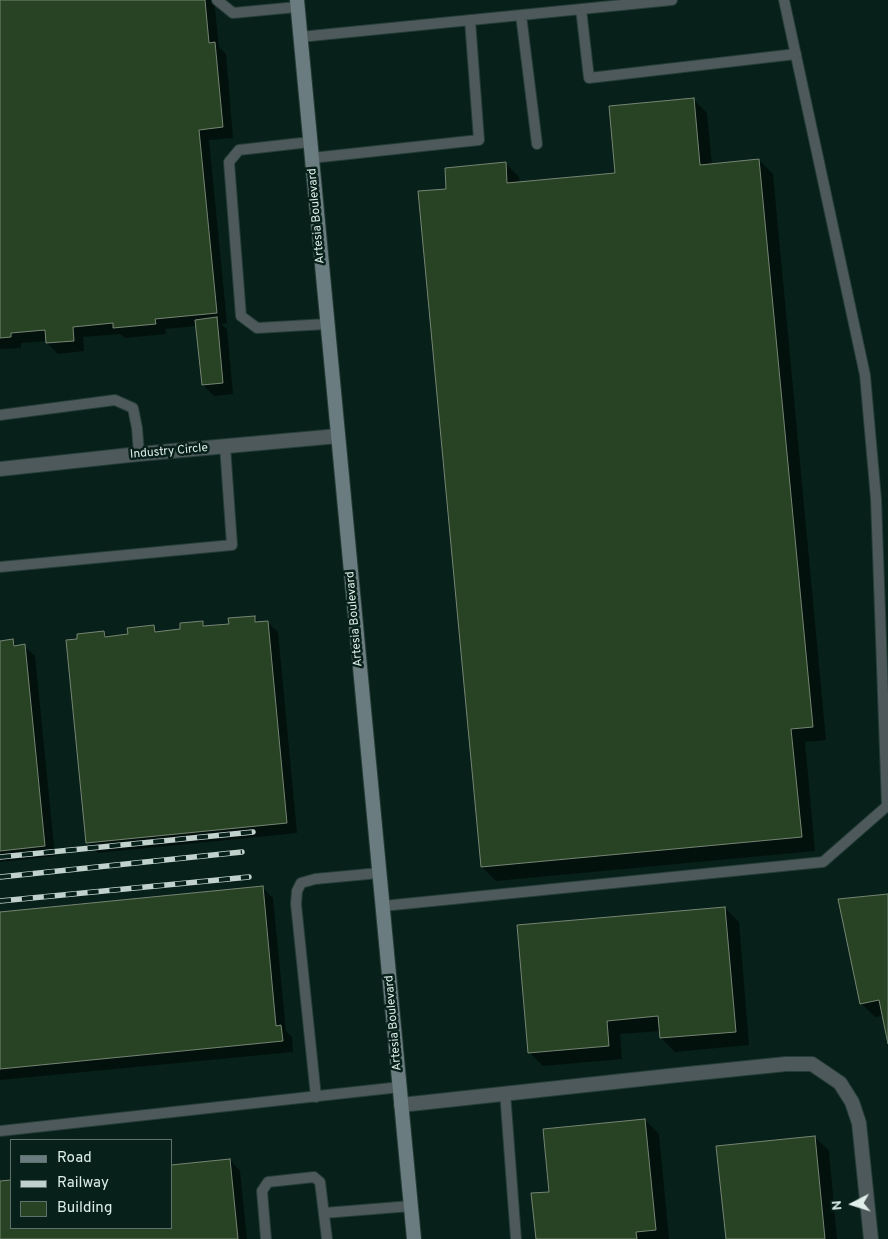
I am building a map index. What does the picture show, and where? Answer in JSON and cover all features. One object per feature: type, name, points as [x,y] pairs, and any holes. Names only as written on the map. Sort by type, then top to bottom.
[{"type":"main road","name":"Artesia Boulevard","points":[[297,3],[414,1239]]},
{"type":"street","name":"Industry Circle","points":[[0,469],[338,436]]},
{"type":"street","points":[[402,1105],[505,1092],[776,1065],[812,1064],[840,1083],[852,1102],[859,1123],[871,1239]]},
{"type":"lane","points":[[217,0],[233,13],[297,3]]},
{"type":"lane","points":[[300,38],[672,0]]},
{"type":"lane","points":[[383,906],[823,862],[887,806],[876,499],[865,375],[784,0]]},
{"type":"lane","points":[[581,9],[589,78],[796,54]]},
{"type":"lane","points":[[521,15],[537,144]]},
{"type":"lane","points":[[312,158],[479,140],[470,20]]},
{"type":"lane","points":[[310,142],[239,150],[229,162],[241,316],[257,328],[327,324]]},
{"type":"lane","points":[[0,415],[115,400],[133,408],[139,454]]},
{"type":"lane","points":[[0,567],[232,545],[225,446]]},
{"type":"lane","points":[[316,1097],[296,904],[297,891],[301,883],[315,879],[379,873]]},
{"type":"lane","points":[[0,1131],[400,1088]]},
{"type":"lane","points":[[505,1092],[516,1239]]},
{"type":"lane","points":[[266,1239],[262,1191],[268,1182],[314,1177],[320,1182],[327,1239]]},
{"type":"lane","points":[[324,1213],[411,1206]]},
{"type":"building","points":[[0,0],[205,0],[209,43],[215,42],[223,127],[199,130],[217,313],[155,319],[156,324],[113,328],[113,323],[73,327],[74,341],[46,343],[45,330],[11,333],[11,337],[0,338]]},
{"type":"building","points":[[694,98],[700,165],[759,159],[813,727],[791,729],[802,837],[481,867],[418,191],[446,189],[445,168],[506,162],[507,183],[615,173],[609,106]]},
{"type":"building","points":[[217,317],[223,383],[202,385],[195,320]]},
{"type":"building","points":[[255,616],[255,622],[268,621],[287,823],[86,843],[66,640],[77,639],[77,634],[104,631],[105,637],[128,634],[127,628],[154,625],[155,632],[180,629],[180,623],[203,621],[203,626],[229,624],[228,618]]},
{"type":"building","points":[[13,639],[14,646],[25,644],[45,846],[0,851],[0,641]]},
{"type":"building","points":[[263,886],[276,1026],[281,1025],[283,1041],[0,1069],[0,912]]},
{"type":"building","points":[[888,894],[888,1044],[879,1000],[860,1004],[838,899]]},
{"type":"building","points":[[725,907],[736,1032],[660,1038],[658,1016],[607,1021],[609,1046],[528,1053],[517,925]]},
{"type":"building","points":[[645,1119],[656,1230],[636,1232],[637,1239],[536,1239],[531,1193],[549,1192],[543,1129]]},
{"type":"building","points":[[815,1136],[825,1239],[726,1239],[716,1146]]},
{"type":"building","points":[[230,1159],[238,1239],[0,1239],[0,1181],[10,1180],[10,1229],[172,1229],[172,1165]]},
{"type":"railway","points":[[0,857],[253,832]]},
{"type":"railway","points":[[0,877],[242,852]]},
{"type":"railway","points":[[0,901],[249,877]]}]
